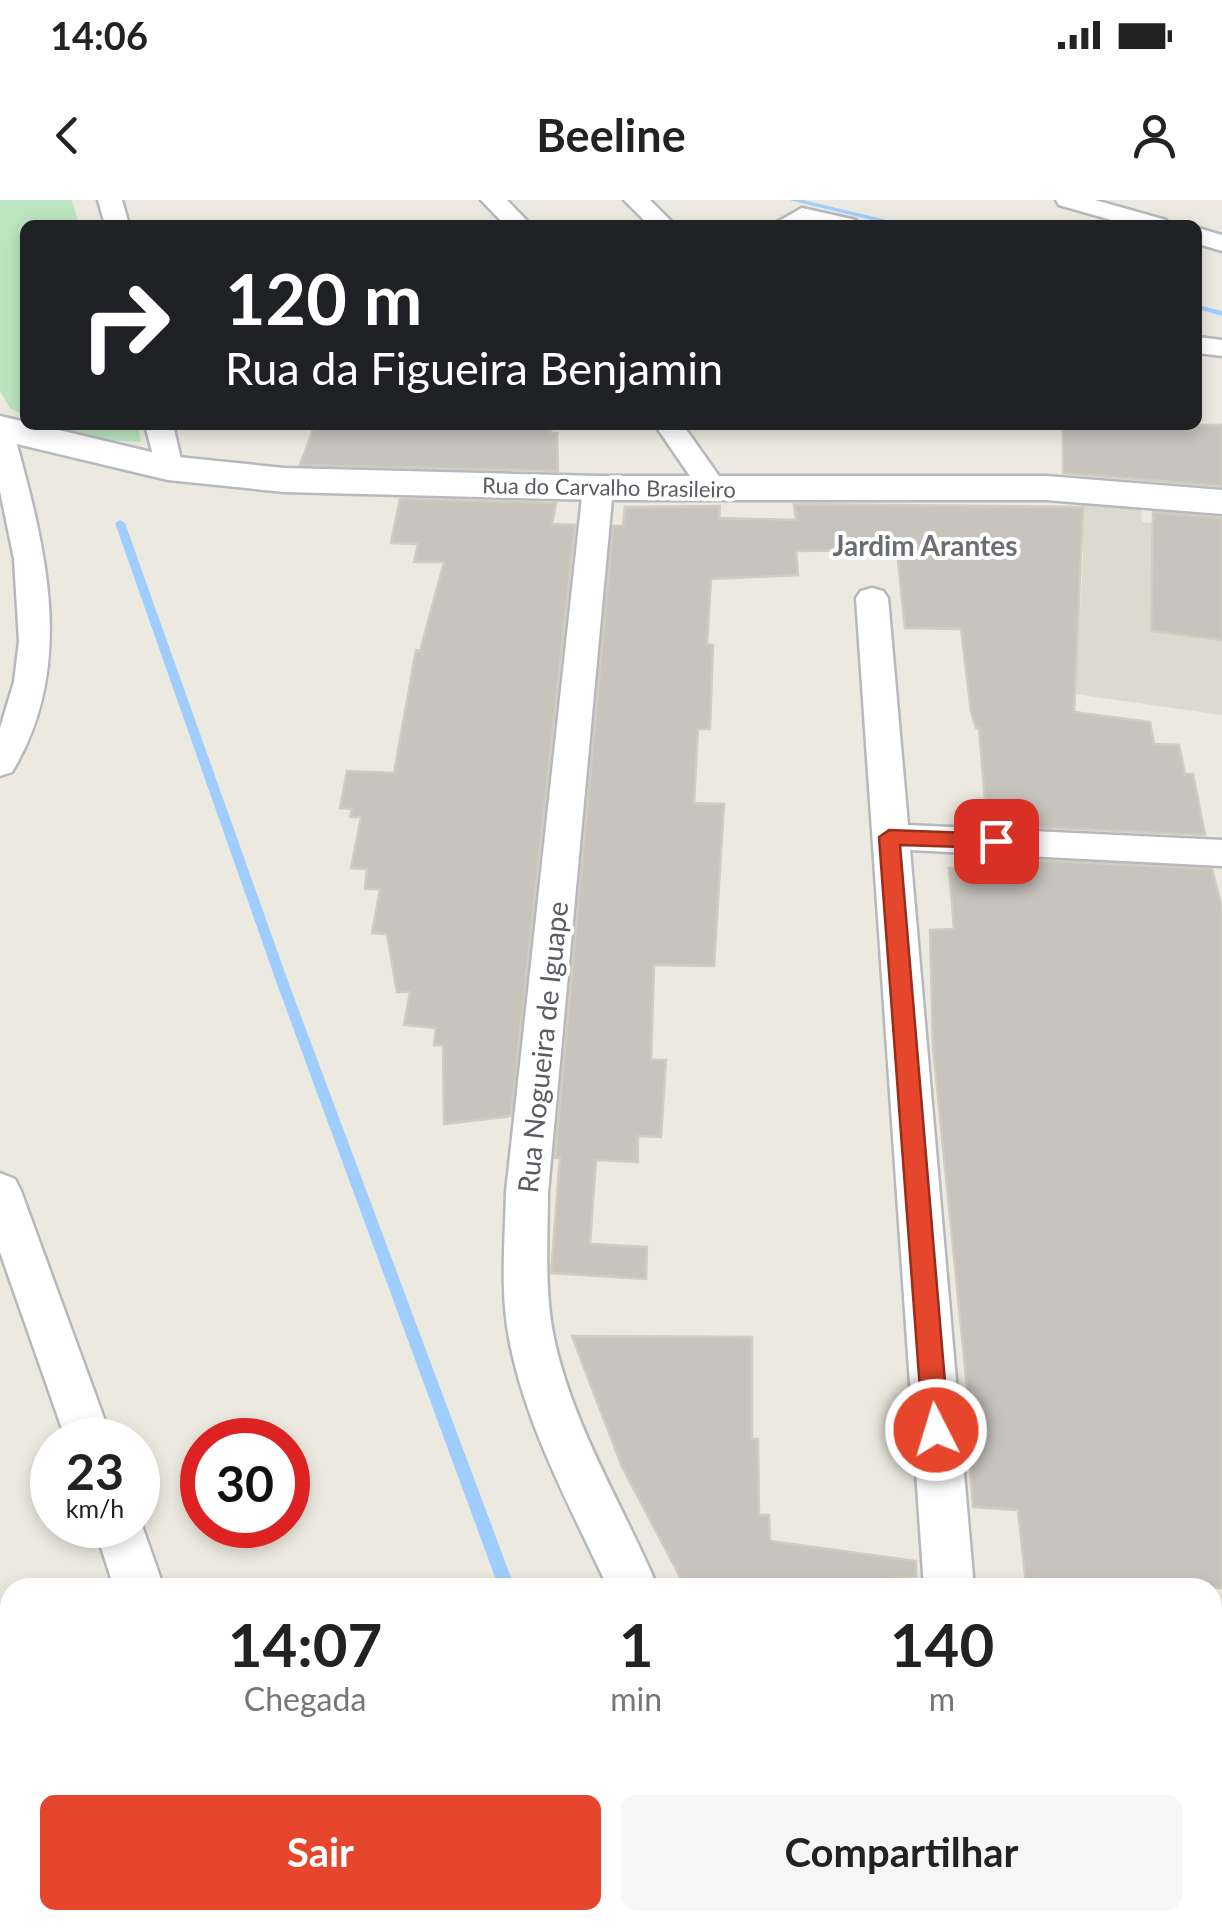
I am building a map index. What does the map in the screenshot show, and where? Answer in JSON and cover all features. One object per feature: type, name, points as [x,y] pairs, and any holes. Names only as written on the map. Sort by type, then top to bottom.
[{"type":"street","points":[[493,200],[514,220]]},
{"type":"street","points":[[636,200],[658,220]]},
{"type":"street","points":[[1068,200],[1139,220]]},
{"type":"street","points":[[793,220],[802,215],[824,220]]},
{"type":"street","points":[[161,430],[168,468]]},
{"type":"street","points":[[672,430],[713,489]]},
{"type":"street","points":[[0,431],[32,556],[37,646],[30,686],[0,764]]},
{"type":"street","name":"Rua do Carvalho Brasileiro","points":[[0,431],[168,468],[284,480],[598,488],[930,486],[1064,490],[1222,502]]},
{"type":"street","name":"Rua Nogueira de Iguape","points":[[598,488],[527,1192],[527,1264],[534,1351],[584,1482],[629,1578]]},
{"type":"street","points":[[872,598],[948,1578]]},
{"type":"street","points":[[889,837],[1139,846],[1222,854]]},
{"type":"street","points":[[0,1191],[81,1418]]},
{"type":"street","points":[[126,1548],[136,1578]]},
{"type":"shaded area","points":[[1080,500],[1141,506],[1142,522],[1222,530],[1222,715],[1075,694],[1083,560]]},
{"type":"green space","points":[[0,200],[72,200],[78,220],[20,220],[20,413],[10,408],[0,391]]},
{"type":"green space","points":[[65,430],[138,430],[141,442],[105,440]]},
{"type":"building","points":[[1202,425],[1222,425],[1222,486],[1063,473],[1063,430],[1202,430]]},
{"type":"building","points":[[313,430],[557,433],[558,471],[300,465]]},
{"type":"building","points":[[400,499],[556,503],[552,524],[575,525],[511,1116],[444,1124],[443,1045],[434,1045],[436,1028],[404,1025],[410,992],[397,992],[387,934],[372,933],[380,889],[365,889],[367,869],[351,868],[361,817],[350,817],[352,809],[340,808],[347,771],[394,773],[416,650],[420,651],[444,562],[414,562],[418,544],[391,543]]},
{"type":"building","points":[[794,504],[1083,507],[1074,712],[1150,722],[1154,744],[1179,745],[1185,774],[1193,774],[1205,835],[987,825],[979,728],[971,711],[961,629],[905,628],[897,550],[796,551],[798,575],[711,579],[707,644],[713,645],[710,729],[698,729],[694,803],[724,804],[714,966],[654,965],[651,1060],[666,1060],[661,1137],[638,1136],[638,1162],[596,1160],[590,1244],[647,1247],[646,1279],[551,1273],[560,1158],[555,1158],[613,526],[623,526],[625,507],[720,506],[719,518],[796,520]]},
{"type":"building","points":[[1153,512],[1222,518],[1222,640],[1151,631]]},
{"type":"building","points":[[990,858],[1212,869],[1222,908],[1222,1578],[1025,1578],[1018,1510],[973,1507],[969,1407],[933,1048],[930,930],[954,929],[949,868],[991,870]]},
{"type":"building","points":[[572,1336],[752,1337],[752,1439],[758,1439],[759,1515],[769,1515],[770,1541],[916,1561],[916,1576],[681,1578],[622,1467]]},
{"type":"waterway","points":[[793,200],[881,220]]},
{"type":"waterway","points":[[1202,308],[1222,314]]},
{"type":"waterway","points":[[120,523],[283,984],[503,1578]]},
{"type":"district","name":"Jardim Arantes","points":[[925,545]]},
{"type":"route","points":[[936,1430],[889,837],[996,841]]}]
